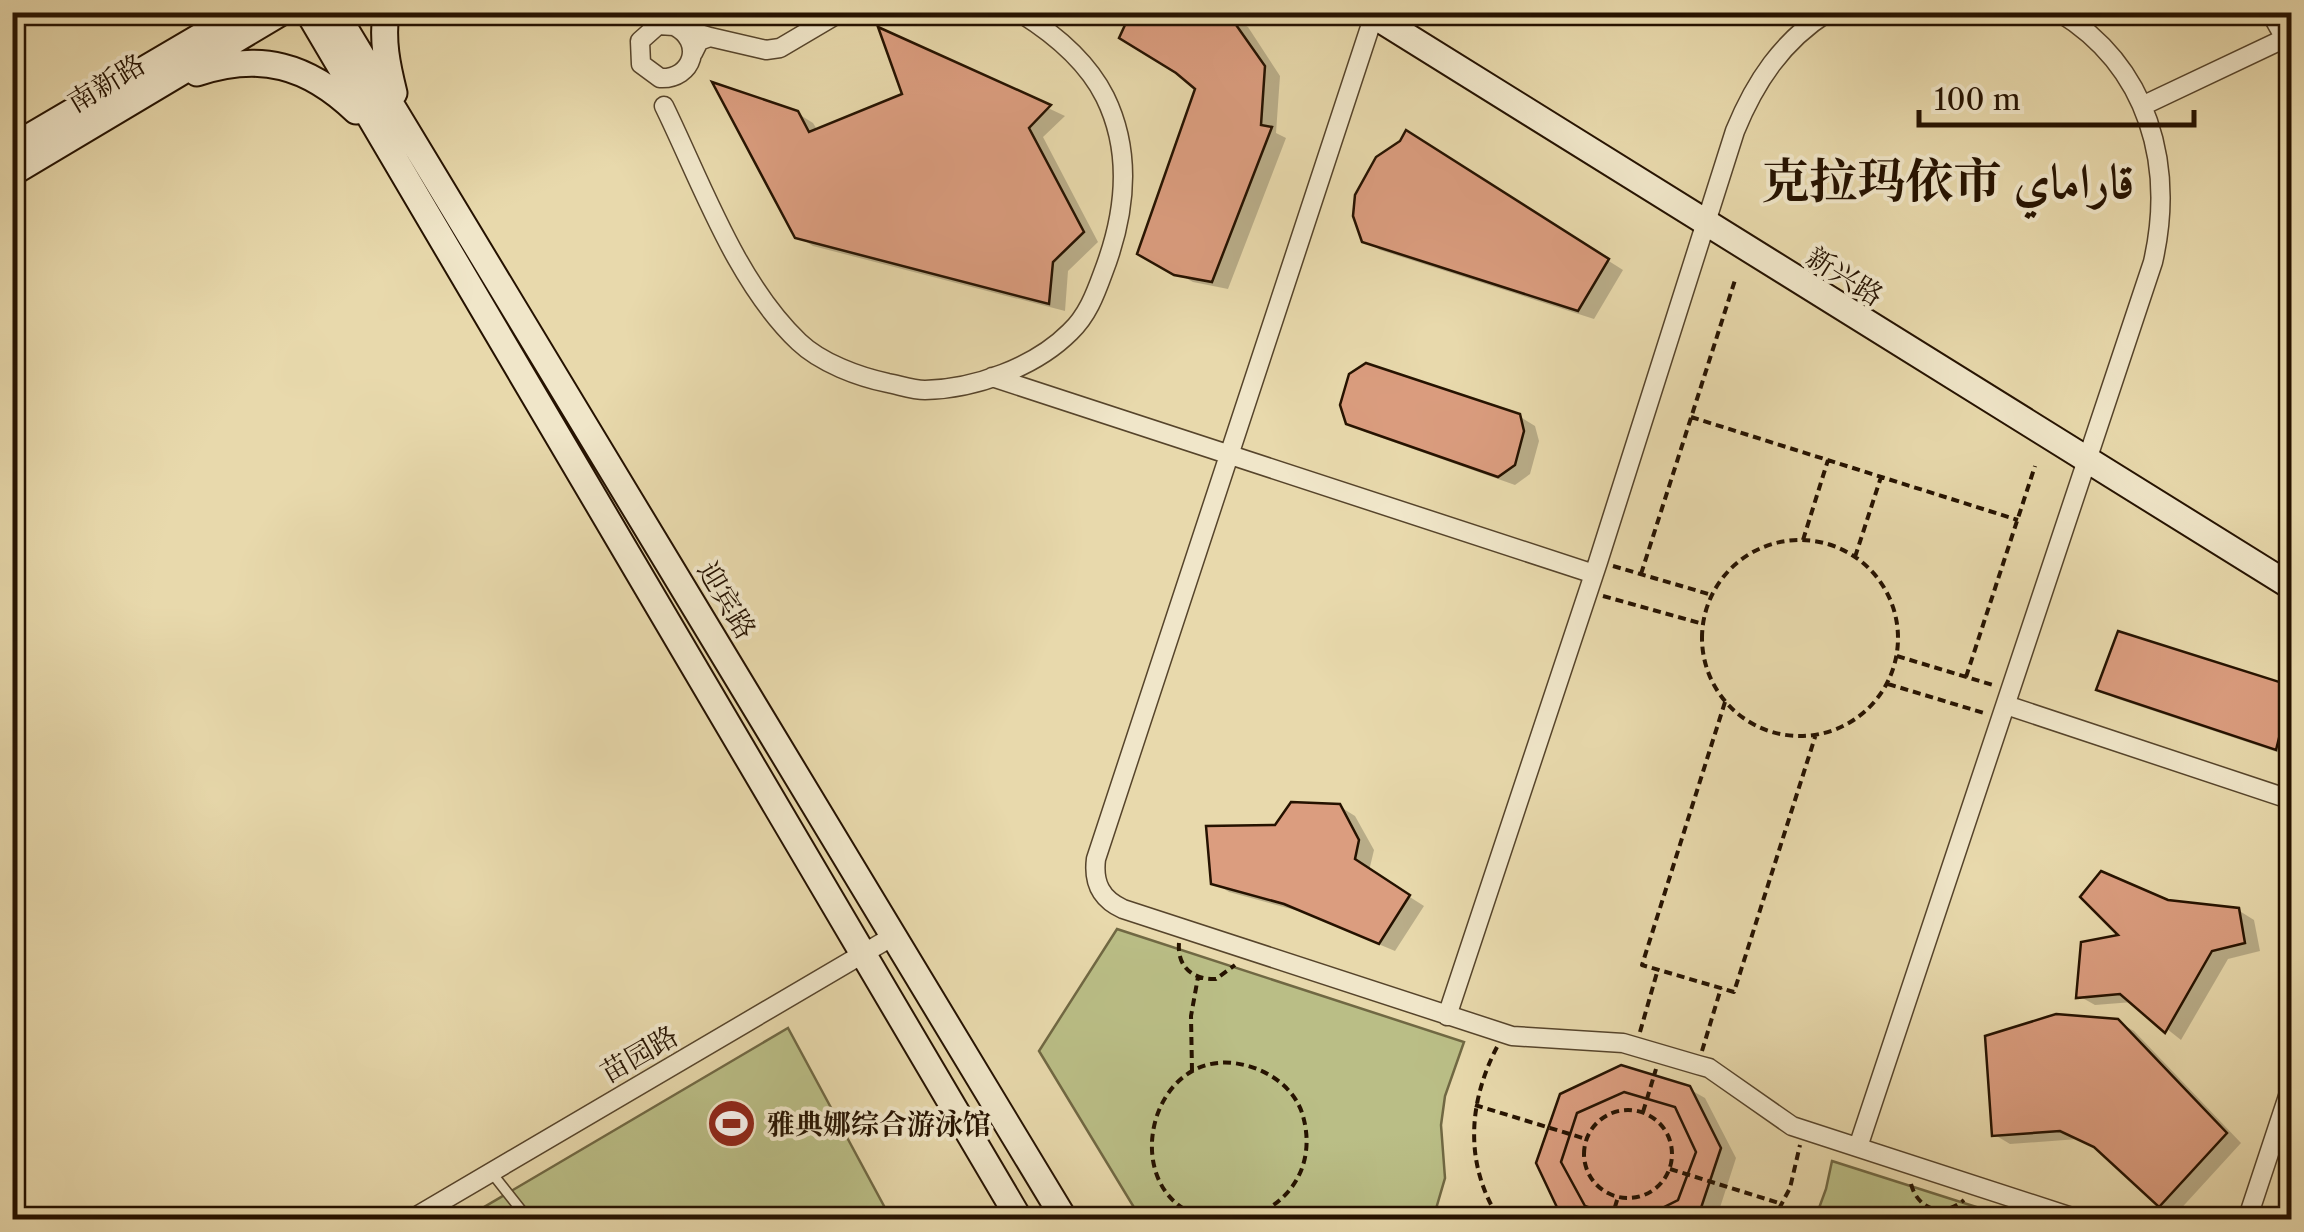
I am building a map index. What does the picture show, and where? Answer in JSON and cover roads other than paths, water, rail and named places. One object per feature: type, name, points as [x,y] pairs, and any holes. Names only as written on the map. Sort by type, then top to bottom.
[{"type":"main road","points":[[153,77],[208,12]]},
{"type":"main road","name":"南新路","points":[[12,173],[242,12]]},
{"type":"main road","name":"南新路","points":[[12,147],[282,12]]},
{"type":"main road","points":[[308,12],[1020,1220]]},
{"type":"main road","name":"迎宾路","points":[[335,12],[1065,1220]]},
{"type":"main road","points":[[386,12],[385,59],[402,122]]},
{"type":"main road","name":"新兴路","points":[[1373,14],[2292,587]]},
{"type":"main road","points":[[153,77],[256,62],[287,66],[320,81],[376,130]]},
{"type":"street","points":[[841,12],[780,48],[766,50],[658,25],[644,34],[638,49],[641,64],[767,308],[802,346],[842,368],[878,381],[923,390],[992,376],[1029,362],[1074,329],[1090,306],[1122,215],[1121,146],[1106,99],[1080,61],[1020,12]]},
{"type":"street","points":[[1447,1016],[1748,99],[1765,70],[1788,44],[1828,12]]},
{"type":"street","points":[[1858,1147],[2153,262],[2160,229],[2160,161],[2142,106],[2120,68],[2098,42],[2059,12]]},
{"type":"street","points":[[1373,14],[1094,872],[1102,895],[1112,904],[1184,929],[1503,1034],[1636,1047],[1709,1068],[1792,1126],[2081,1220]]},
{"type":"street","points":[[674,26],[688,36],[693,53]]},
{"type":"street","points":[[664,106],[667,89],[687,68],[699,41],[710,37]]},
{"type":"street","points":[[2142,106],[2287,37]]},
{"type":"street","points":[[641,64],[660,78],[675,78]]},
{"type":"street","points":[[992,376],[1594,576]]},
{"type":"street","points":[[2006,704],[2292,800]]},
{"type":"street","name":"苗园路","points":[[410,1220],[895,935]]},
{"type":"street","points":[[2248,1220],[2292,1084]]},
{"type":"lane","points":[[2265,12],[2287,37],[2292,60]]},
{"type":"lane","points":[[491,1172],[529,1220]]},
{"type":"place","name":"雅典娜综合游泳馆","points":[[732,1124]]},
{"type":"district","name":"克拉玛依市 قاراماي","points":[[1948,181]]}]
